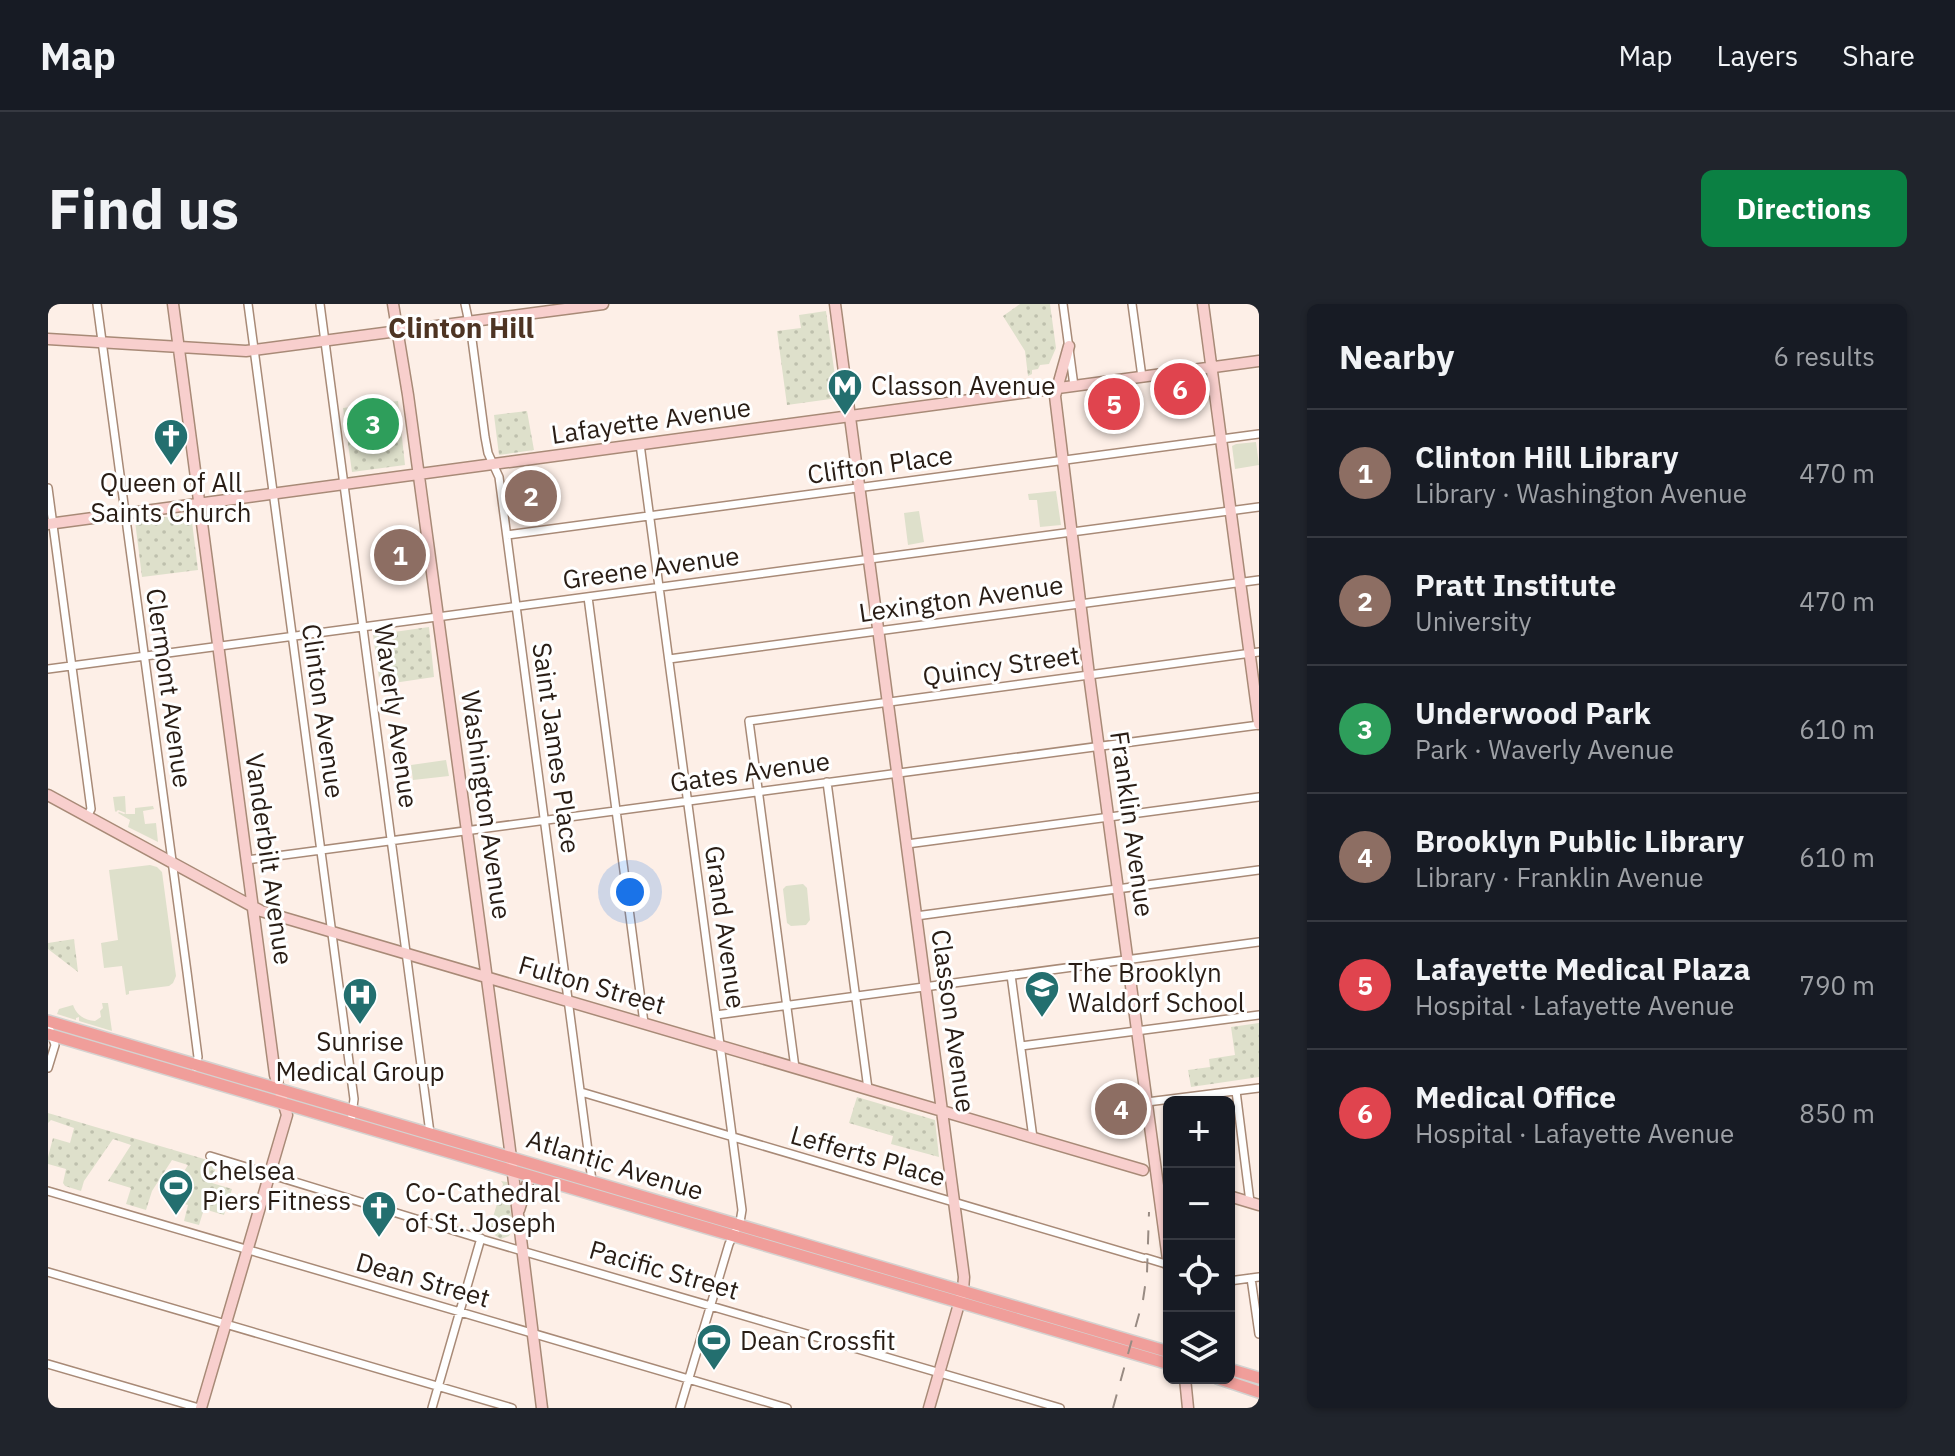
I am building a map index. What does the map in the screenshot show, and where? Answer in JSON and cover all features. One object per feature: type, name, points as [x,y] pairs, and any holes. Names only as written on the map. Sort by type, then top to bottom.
[{"type":"main road","name":"Vanderbilt Avenue","points":[[173,304],[275,1075],[287,1115],[200,1408]]},
{"type":"main road","name":"Washington Avenue","points":[[393,304],[487,977],[542,1408]]},
{"type":"main road","points":[[48,339],[254,350],[603,304]]},
{"type":"main road","name":"Classon Avenue","points":[[835,304],[964,1277],[929,1408]]},
{"type":"main road","points":[[1203,304],[1240,582],[1254,653],[1259,724]]},
{"type":"main road","name":"Franklin Avenue","points":[[1069,346],[1055,396],[1147,1102],[1149,1172],[1163,1240]]},
{"type":"main road","name":"Lafayette Avenue","points":[[50,523],[1259,361]]},
{"type":"main road","name":"Fulton Street","points":[[48,795],[254,907],[1163,1176]]},
{"type":"main road","name":"Atlantic Avenue","points":[[50,1032],[194,1071],[280,1090],[512,1171],[736,1230],[961,1296],[1163,1350]]},
{"type":"main road","name":"Atlantic Avenue","points":[[194,1071],[284,1104],[430,1133],[592,1181],[736,1230]]},
{"type":"main road","points":[[517,1216],[530,1176]]},
{"type":"main road","name":"Atlantic Avenue","points":[[961,1296],[1163,1362]]},
{"type":"main road","points":[[1235,1371],[1259,1378]]},
{"type":"main road","points":[[1186,1384],[1188,1408]]},
{"type":"main road","points":[[1235,1384],[1259,1392]]},
{"type":"street","name":"Clermont Avenue","points":[[97,304],[198,1057],[194,1071]]},
{"type":"street","name":"Clinton Avenue","points":[[248,304],[354,1099],[351,1117]]},
{"type":"street","name":"Waverly Avenue","points":[[320,304],[430,1133]]},
{"type":"street","name":"Saint James Place","points":[[465,304],[488,453],[499,477],[592,1181]]},
{"type":"street","points":[[1063,304],[1074,386]]},
{"type":"street","points":[[1132,304],[1142,377]]},
{"type":"street","name":"Clifton Place","points":[[507,535],[1259,434]]},
{"type":"street","name":"Grand Avenue","points":[[640,444],[742,1210],[680,1408]]},
{"type":"street","points":[[48,488],[50,523],[91,809],[87,817]]},
{"type":"street","name":"Greene Avenue","points":[[48,669],[1259,507]]},
{"type":"street","name":"Lexington Avenue","points":[[669,659],[1259,580]]},
{"type":"street","points":[[588,597],[644,1023]]},
{"type":"street","name":"Quincy Street","points":[[758,791],[749,721],[1254,653]]},
{"type":"street","name":"Gates Avenue","points":[[247,860],[1259,724]]},
{"type":"street","points":[[827,782],[868,1089]]},
{"type":"street","points":[[758,791],[795,1068]]},
{"type":"street","points":[[907,844],[1259,797]]},
{"type":"street","points":[[916,916],[1259,870]]},
{"type":"street","points":[[716,1015],[1259,942]]},
{"type":"street","points":[[1011,975],[1033,1138]]},
{"type":"street","points":[[1021,1046],[1259,1015]]},
{"type":"street","points":[[48,1068],[50,1032]]},
{"type":"street","points":[[1147,1102],[1259,1088]]},
{"type":"street","points":[[1236,1091],[1254,1203]]},
{"type":"street","name":"Lefferts Place","points":[[581,1092],[1163,1264]]},
{"type":"street","name":"Pacific Street","points":[[210,1156],[1060,1408]]},
{"type":"street","name":"Dean Street","points":[[48,1191],[787,1408]]},
{"type":"street","points":[[432,1408],[481,1238]]},
{"type":"street","points":[[48,1272],[512,1408]]},
{"type":"street","points":[[1235,1280],[1255,1278],[1259,1334]]},
{"type":"street","points":[[48,1364],[200,1408]]},
{"type":"green space","points":[[1020,304],[1050,304],[1056,348],[1049,364],[1040,365],[1028,376],[1025,351],[1003,316]]},
{"type":"green space","points":[[826,311],[838,398],[787,405],[777,331],[801,328],[799,315]]},
{"type":"green space","points":[[398,401],[405,465],[352,472],[343,408]]},
{"type":"green space","points":[[527,411],[534,450],[499,455],[494,415]]},
{"type":"green space","points":[[1256,442],[1259,465],[1235,469],[1232,446]]},
{"type":"green space","points":[[1056,491],[1061,525],[1040,527],[1037,500],[1029,500],[1028,494]]},
{"type":"green space","points":[[919,511],[924,542],[908,545],[904,513]]},
{"type":"green space","points":[[191,514],[198,570],[142,577],[135,521]]},
{"type":"green space","points":[[429,627],[434,677],[380,685],[373,635]]},
{"type":"green space","points":[[446,760],[449,776],[413,780],[411,765]]},
{"type":"green space","points":[[125,796],[126,813],[116,812],[113,797]]},
{"type":"green space","points":[[153,806],[154,809],[143,811],[145,824],[156,823],[158,842],[128,827],[130,820],[118,813],[135,814],[135,808]]},
{"type":"green space","points":[[150,865],[162,872],[176,976],[169,986],[129,991],[126,995],[122,966],[104,968],[101,943],[118,940],[109,870]]},
{"type":"green space","points":[[803,884],[807,888],[810,920],[806,925],[791,926],[787,923],[783,889]]},
{"type":"green space","points":[[74,939],[78,972],[48,949],[48,943]]},
{"type":"green space","points":[[102,1003],[108,1003],[112,1031],[79,1021],[79,1017],[76,1020],[57,1014],[59,1009],[73,1005],[82,1017],[95,1021],[101,1017]]},
{"type":"green space","points":[[1259,1023],[1259,1077],[1191,1087],[1188,1070],[1210,1067],[1209,1059],[1235,1055],[1231,1027]]},
{"type":"green space","points":[[857,1097],[935,1120],[939,1157],[891,1144],[893,1136],[849,1123]]},
{"type":"green space","points":[[48,1113],[255,1174],[255,1178],[216,1167],[212,1183],[232,1189],[224,1215],[204,1209],[199,1225],[184,1221],[188,1205],[167,1199],[188,1165],[172,1160],[152,1191],[146,1210],[126,1204],[131,1188],[108,1181],[131,1145],[113,1139],[84,1181],[81,1191],[65,1186],[66,1169],[48,1164],[48,1157],[53,1138],[70,1143],[74,1128],[51,1120],[48,1123]]},
{"type":"green space","points":[[501,1181],[507,1182],[513,1230],[501,1239],[493,1234],[490,1227],[503,1184]]},
{"type":"railway","points":[[1113,1408],[1143,1300],[1149,1212]]},
{"type":"place","name":"Medical Office","points":[[1180,389]]},
{"type":"place","name":"Lafayette Medical Plaza","points":[[1114,404]]},
{"type":"place","name":"Classon Avenue","points":[[845,417]]},
{"type":"place","name":"Underwood Park","points":[[373,424]]},
{"type":"place","name":"Queen of All Saints Church","points":[[171,467]]},
{"type":"place","name":"Pratt Institute","points":[[531,496]]},
{"type":"place","name":"Clinton Hill Library","points":[[400,555]]},
{"type":"place","name":"The Brooklyn Waldorf School","points":[[1042,1019]]},
{"type":"place","name":"Sunrise Medical Group","points":[[360,1026]]},
{"type":"place","name":"Brooklyn Public Library","points":[[1121,1109]]},
{"type":"place","name":"Chelsea Piers Fitness","points":[[176,1217]]},
{"type":"place","name":"Co-Cathedral of St. Joseph","points":[[379,1239]]},
{"type":"place","name":"Dean Crossfit","points":[[714,1372]]},
{"type":"district","name":"Clinton Hill","points":[[461,328]]}]
